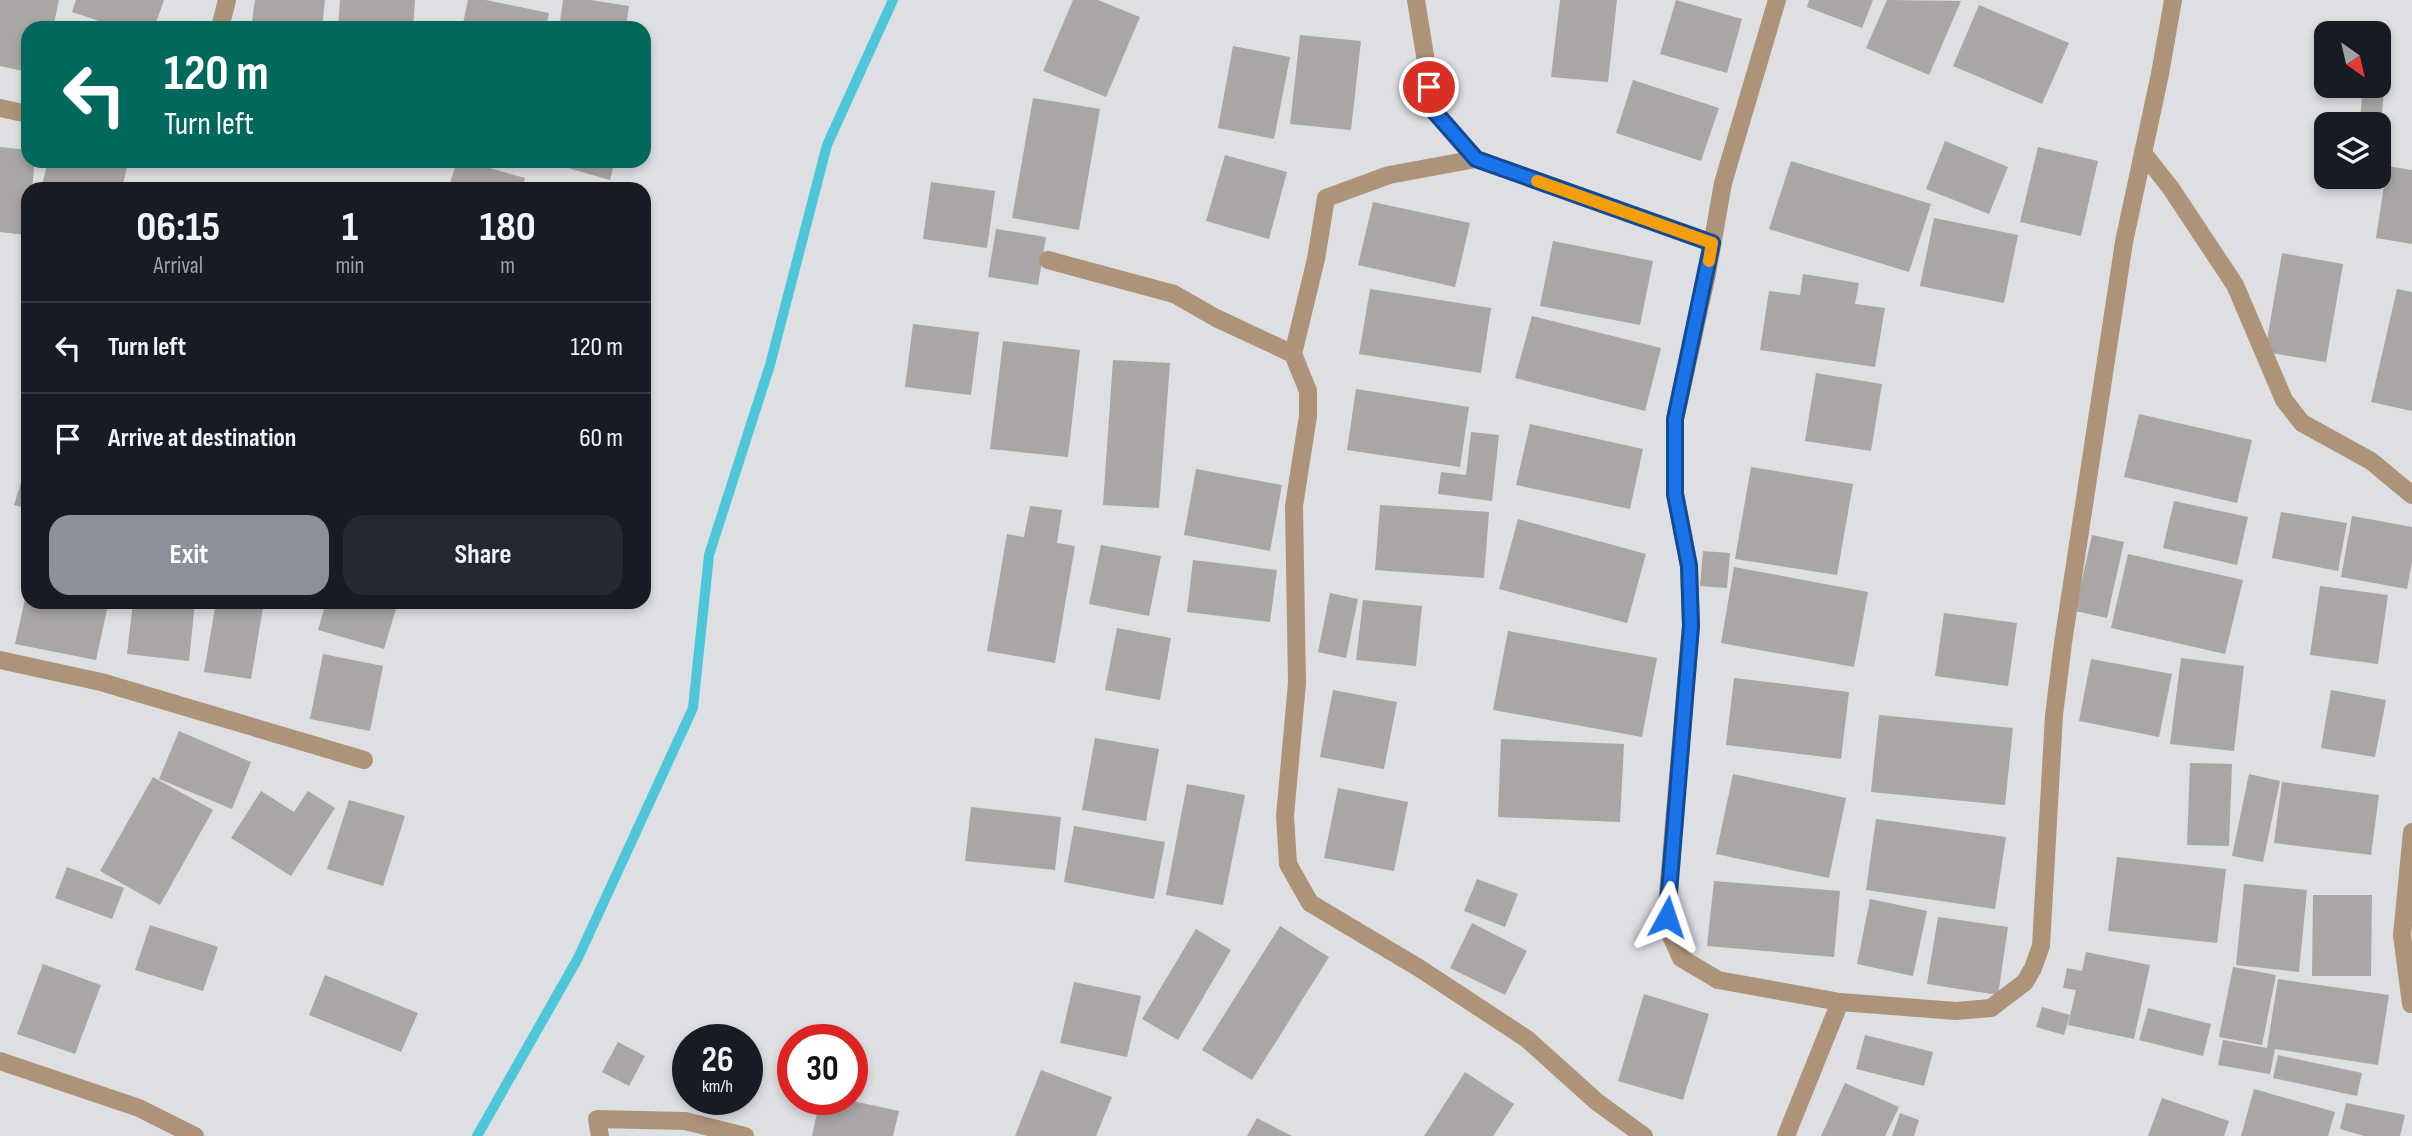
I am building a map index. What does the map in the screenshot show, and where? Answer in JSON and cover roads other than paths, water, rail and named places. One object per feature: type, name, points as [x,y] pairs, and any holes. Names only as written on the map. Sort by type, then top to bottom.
[{"type":"street","points":[[222,21],[227,0]]},
{"type":"street","points":[[1416,0],[1434,111],[1476,159],[1712,243]]},
{"type":"street","points":[[1777,0],[1723,183],[1675,419],[1675,494],[1689,566],[1691,626],[1667,917],[1672,939],[1681,958],[1718,980],[1840,1002],[1956,1011],[1991,1008],[2025,982],[2041,946],[2054,715],[2124,242],[2173,0]]},
{"type":"street","points":[[0,108],[21,112]]},
{"type":"street","points":[[2143,153],[2170,187],[2235,285],[2284,400],[2302,423],[2371,461],[2412,495]]},
{"type":"street","points":[[1293,354],[1316,259],[1326,198],[1389,175],[1476,159]]},
{"type":"street","points":[[1048,260],[1174,294],[1216,318],[1293,354],[1308,391],[1308,416],[1294,506],[1297,683],[1284,816],[1288,864],[1310,902],[1419,968],[1527,1039],[1597,1102],[1644,1136]]},
{"type":"street","points":[[0,660],[101,682],[364,760]]},
{"type":"street","points":[[2412,832],[2402,935],[2412,1004]]},
{"type":"street","points":[[1786,1136],[1840,1002]]},
{"type":"street","points":[[0,1061],[139,1108],[195,1136]]},
{"type":"street","points":[[600,1136],[597,1119],[685,1121],[745,1136]]},
{"type":"waterway","points":[[477,1136],[578,958],[693,708],[709,555],[770,365],[827,145],[893,0]]}]
